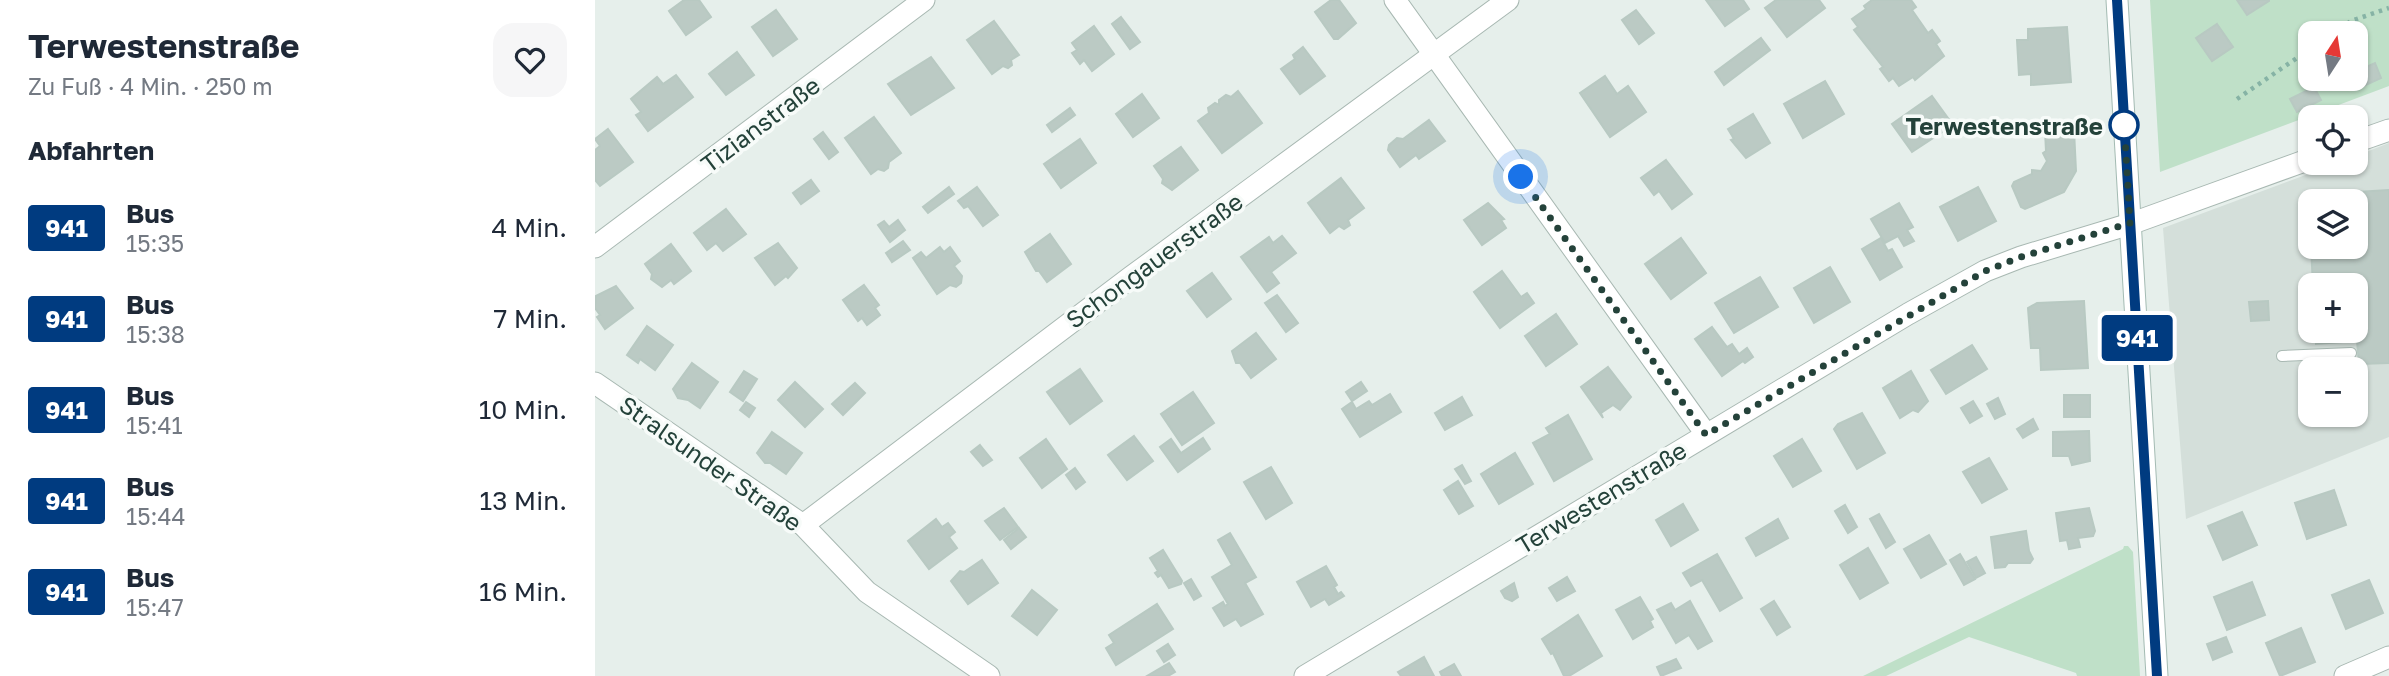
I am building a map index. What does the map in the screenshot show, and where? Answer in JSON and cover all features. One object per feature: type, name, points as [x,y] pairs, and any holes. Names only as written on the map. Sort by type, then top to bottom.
[{"type":"street","name":"Tizianstraße","points":[[595,247],[924,0]]},
{"type":"street","points":[[1395,0],[1706,435]]},
{"type":"street","name":"Schongauerstraße","points":[[803,525],[1131,277],[1508,0]]},
{"type":"street","points":[[2117,0],[2157,676]]},
{"type":"street","points":[[2368,137],[2389,130]]},
{"type":"street","name":"Terwestenstraße","points":[[1305,676],[1985,271],[2298,163]]},
{"type":"street","name":"Stralsunder Straße","points":[[595,383],[803,525],[867,592],[989,676]]},
{"type":"street","points":[[2345,676],[2389,657]]},
{"type":"lane","points":[[2282,356],[2351,353]]},
{"type":"path","points":[[2351,21],[2389,8]]},
{"type":"path","points":[[2237,99],[2298,57]]},
{"type":"shaded area","points":[[2389,143],[2389,437],[2186,519],[2163,228],[2306,175],[2368,175],[2368,151]]},
{"type":"green space","points":[[2150,0],[2389,0],[2389,86],[2338,105],[2298,105],[2298,120],[2160,172]]},
{"type":"green space","points":[[2128,546],[2133,552],[2140,676],[2077,676],[2076,673],[1969,637],[1886,676],[1863,676],[2123,549]]},
{"type":"building","points":[[684,0],[699,0],[711,17],[686,35],[669,11]]},
{"type":"building","points":[[1331,0],[1339,0],[1356,23],[1338,39],[1334,39],[1315,12]]},
{"type":"building","points":[[1706,0],[1743,0],[1749,9],[1725,26]]},
{"type":"building","points":[[1776,0],[1819,0],[1825,8],[1787,37],[1765,8]]},
{"type":"building","points":[[1872,0],[1911,0],[1916,7],[1912,10],[1928,33],[1932,30],[1940,41],[1936,44],[1944,56],[1915,80],[1913,77],[1899,86],[1893,78],[1889,81],[1880,69],[1883,67],[1854,30],[1858,27],[1852,19],[1866,9],[1864,6]]},
{"type":"building","points":[[2237,0],[2269,0],[2269,1],[2247,15]]},
{"type":"building","points":[[776,10],[797,39],[773,56],[752,27]]},
{"type":"building","points":[[1636,10],[1654,33],[1639,44],[1622,20]]},
{"type":"building","points":[[1121,17],[1140,42],[1130,49],[1112,24]]},
{"type":"building","points":[[994,21],[1019,55],[1011,60],[1012,65],[1008,68],[1003,66],[992,74],[967,40]]},
{"type":"building","points":[[2217,24],[2233,47],[2212,61],[2196,38]]},
{"type":"building","points":[[1094,26],[1114,54],[1092,71],[1084,60],[1080,64],[1072,53],[1077,50],[1072,43]]},
{"type":"building","points":[[2067,27],[2071,82],[2031,85],[2031,74],[2019,75],[2017,40],[2028,40],[2028,29]]},
{"type":"building","points":[[1761,38],[1770,50],[1724,85],[1715,72]]},
{"type":"building","points":[[1303,47],[1325,76],[1300,94],[1281,69],[1295,59],[1293,55]]},
{"type":"building","points":[[737,52],[754,75],[726,95],[709,74]]},
{"type":"building","points":[[931,57],[954,88],[911,115],[888,84]]},
{"type":"building","points":[[2375,63],[2381,78],[2368,84],[2368,66]]},
{"type":"building","points":[[676,75],[693,97],[648,131],[636,115],[641,112],[631,99],[657,77],[663,84]]},
{"type":"building","points":[[1605,76],[1617,94],[1628,86],[1646,112],[1610,137],[1580,93]]},
{"type":"building","points":[[1825,81],[1844,114],[1803,138],[1784,104]]},
{"type":"building","points":[[1238,91],[1262,123],[1222,153],[1198,121],[1209,113],[1208,108],[1215,103],[1219,105],[1219,100],[1226,95],[1231,97]]},
{"type":"building","points":[[2306,91],[2316,91],[2321,100],[2311,105],[2298,105],[2297,112],[2290,99]]},
{"type":"building","points":[[1142,94],[1159,118],[1133,137],[1116,114]]},
{"type":"building","points":[[1932,96],[1953,125],[1912,152],[1892,124]]},
{"type":"building","points":[[1070,108],[1075,115],[1052,132],[1047,125]]},
{"type":"building","points":[[1753,114],[1770,143],[1746,158],[1731,140],[1734,139],[1728,129]]},
{"type":"building","points":[[874,117],[901,153],[889,162],[884,171],[878,169],[871,174],[845,138]]},
{"type":"building","points":[[1429,120],[1445,141],[1419,159],[1416,155],[1400,167],[1388,150],[1389,145],[1397,138],[1403,139]]},
{"type":"building","points":[[2071,127],[2074,130],[2076,171],[2064,192],[2025,209],[2021,207],[2012,186],[2014,182],[2032,174],[2032,170],[2041,171],[2047,161],[2043,153],[2046,151],[2045,131],[2048,128]]},
{"type":"building","points":[[608,129],[633,162],[600,186],[595,180],[595,150],[600,146],[595,139]]},
{"type":"building","points":[[823,132],[838,152],[829,159],[814,139]]},
{"type":"building","points":[[1080,139],[1096,163],[1061,188],[1044,164]]},
{"type":"building","points":[[1181,147],[1198,170],[1172,190],[1162,183],[1163,179],[1154,166]]},
{"type":"building","points":[[1666,160],[1692,194],[1672,209],[1659,191],[1654,195],[1641,178]]},
{"type":"building","points":[[1341,178],[1364,208],[1348,220],[1350,225],[1344,229],[1339,226],[1330,233],[1308,203]]},
{"type":"building","points":[[811,180],[819,191],[801,204],[793,193]]},
{"type":"building","points":[[949,187],[954,194],[928,213],[923,207]]},
{"type":"building","points":[[977,187],[998,215],[983,226],[968,206],[964,208],[958,201]]},
{"type":"building","points":[[1978,187],[1996,221],[1958,241],[1940,207]]},
{"type":"building","points":[[2389,190],[2389,363],[2368,364],[2368,357],[2358,357],[2357,343],[2368,343],[2368,273],[2312,273],[2312,259],[2368,259],[2368,191]]},
{"type":"building","points":[[1488,203],[1504,219],[1501,220],[1506,228],[1482,245],[1464,220]]},
{"type":"building","points":[[1899,203],[1913,227],[1907,230],[1914,241],[1904,246],[1898,236],[1885,243],[1871,219]]},
{"type":"building","points":[[726,209],[746,234],[723,251],[716,243],[707,250],[694,233]]},
{"type":"building","points":[[898,220],[905,230],[890,242],[878,225],[884,221],[889,227]]},
{"type":"building","points":[[1050,234],[1071,264],[1047,282],[1039,271],[1036,271],[1025,252]]},
{"type":"building","points":[[1282,236],[1296,253],[1271,272],[1279,283],[1267,292],[1241,257],[1269,237],[1273,243]]},
{"type":"building","points":[[1681,238],[1706,273],[1671,299],[1645,264]]},
{"type":"building","points":[[1881,238],[1888,251],[1892,249],[1902,267],[1880,280],[1862,249]]},
{"type":"building","points":[[903,241],[910,250],[892,262],[886,253]]},
{"type":"building","points":[[778,243],[797,268],[788,278],[786,276],[775,285],[755,258]]},
{"type":"building","points":[[671,244],[691,271],[674,284],[671,280],[662,287],[651,279],[652,274],[645,264]]},
{"type":"building","points":[[940,247],[944,252],[950,247],[960,261],[954,266],[962,276],[961,283],[956,287],[950,285],[937,294],[913,258],[921,252],[926,258]]},
{"type":"building","points":[[1830,267],[1850,302],[1814,323],[1794,288]]},
{"type":"building","points":[[1502,271],[1521,297],[1527,293],[1534,303],[1500,328],[1474,292]]},
{"type":"building","points":[[1212,273],[1231,299],[1207,317],[1187,291]]},
{"type":"building","points":[[1760,277],[1778,307],[1734,333],[1715,303]]},
{"type":"building","points":[[864,285],[879,305],[875,308],[880,315],[867,325],[862,318],[858,321],[843,300]]},
{"type":"building","points":[[616,286],[633,308],[605,329],[597,317],[600,315],[595,308],[596,296]]},
{"type":"building","points":[[1277,295],[1298,323],[1286,332],[1265,303]]},
{"type":"building","points":[[2084,301],[2088,368],[2041,370],[2040,348],[2031,348],[2028,308],[2037,303]]},
{"type":"building","points":[[2268,301],[2269,320],[2251,321],[2249,302]]},
{"type":"building","points":[[1556,314],[1577,344],[1546,366],[1525,336]]},
{"type":"building","points":[[647,326],[673,345],[655,370],[640,359],[638,363],[627,355]]},
{"type":"building","points":[[1712,327],[1727,347],[1732,344],[1739,354],[1747,348],[1753,357],[1722,376],[1695,339]]},
{"type":"building","points":[[1256,333],[1276,359],[1251,378],[1240,363],[1236,363],[1232,351]]},
{"type":"building","points":[[1972,345],[1987,369],[1946,394],[1931,370]]},
{"type":"building","points":[[692,363],[718,382],[700,408],[688,400],[678,398],[673,389]]},
{"type":"building","points":[[1608,367],[1631,397],[1620,410],[1613,405],[1601,413],[1603,418],[1581,387]]},
{"type":"building","points":[[1080,369],[1102,401],[1070,424],[1047,392]]},
{"type":"building","points":[[744,371],[757,379],[743,401],[730,392]]},
{"type":"building","points":[[1911,371],[1928,401],[1918,412],[1913,410],[1900,418],[1883,388]]},
{"type":"building","points":[[795,382],[823,409],[805,427],[778,400]]},
{"type":"building","points":[[1361,382],[1367,391],[1352,401],[1346,392]]},
{"type":"building","points":[[855,383],[865,393],[843,415],[832,404]]},
{"type":"building","points":[[1193,392],[1214,423],[1182,445],[1161,414]]},
{"type":"building","points":[[1390,394],[1401,412],[1360,437],[1342,409],[1352,402],[1356,409],[1369,401],[1372,405]]},
{"type":"building","points":[[2064,395],[2090,395],[2090,417],[2064,417]]},
{"type":"building","points":[[1462,397],[1472,415],[1445,430],[1435,413]]},
{"type":"building","points":[[1998,398],[2005,414],[1995,419],[1987,404]]},
{"type":"building","points":[[1973,401],[1982,416],[1970,423],[1961,408]]},
{"type":"building","points":[[746,402],[755,408],[749,417],[740,410]]},
{"type":"building","points":[[1862,413],[1885,453],[1857,469],[1834,429],[1838,424]]},
{"type":"building","points":[[1568,415],[1592,459],[1554,481],[1533,443],[1550,434],[1546,428]]},
{"type":"building","points":[[2033,419],[2038,429],[2023,438],[2017,429]]},
{"type":"building","points":[[2089,431],[2090,461],[2072,465],[2069,456],[2053,456],[2053,432]]},
{"type":"building","points":[[772,432],[802,453],[786,474],[770,463],[765,463],[757,453]]},
{"type":"building","points":[[1134,436],[1153,461],[1127,480],[1108,455]]},
{"type":"building","points":[[1203,438],[1210,449],[1178,472],[1160,447],[1171,439],[1181,453]]},
{"type":"building","points":[[1046,439],[1067,469],[1042,488],[1020,458]]},
{"type":"building","points":[[1802,439],[1821,471],[1793,487],[1774,456]]},
{"type":"building","points":[[980,445],[992,460],[983,466],[971,452]]},
{"type":"building","points":[[1515,453],[1533,484],[1499,504],[1481,474]]},
{"type":"building","points":[[1989,458],[2007,489],[1982,503],[1963,472]]},
{"type":"building","points":[[1462,465],[1471,481],[1465,484],[1455,469]]},
{"type":"building","points":[[1271,467],[1292,503],[1266,519],[1244,482]]},
{"type":"building","points":[[1075,468],[1085,482],[1076,489],[1066,475]]},
{"type":"building","points":[[1458,481],[1473,506],[1459,514],[1444,490]]},
{"type":"building","points":[[2334,490],[2346,525],[2307,539],[2295,503]]},
{"type":"building","points":[[1683,504],[1698,530],[1671,546],[1656,520]]},
{"type":"building","points":[[1845,505],[1857,527],[1848,533],[1835,511]]},
{"type":"building","points":[[1004,508],[1018,527],[1000,540],[985,521]]},
{"type":"building","points":[[2089,508],[2095,531],[2093,536],[2078,538],[2080,547],[2069,549],[2067,540],[2060,541],[2056,513]]},
{"type":"building","points":[[2242,512],[2257,545],[2223,560],[2208,526]]},
{"type":"building","points":[[1879,514],[1895,542],[1886,548],[1870,519]]},
{"type":"building","points":[[936,519],[942,527],[948,523],[955,532],[949,537],[957,548],[929,569],[908,541]]},
{"type":"building","points":[[1778,519],[1788,538],[1756,556],[1746,538]]},
{"type":"building","points":[[1019,528],[1026,537],[1011,549],[1004,540]]},
{"type":"building","points":[[2026,531],[2033,559],[2030,563],[2008,563],[2005,567],[1995,568],[1991,537]]},
{"type":"building","points":[[1230,533],[1256,577],[1245,583],[1263,614],[1241,626],[1236,619],[1224,626],[1213,608],[1223,602],[1225,606],[1228,604],[1212,577],[1232,565],[1218,540]]},
{"type":"building","points":[[1929,535],[1946,564],[1921,578],[1904,549]]},
{"type":"building","points":[[1868,548],[1888,583],[1860,599],[1840,565]]},
{"type":"building","points":[[1163,550],[1182,581],[1181,584],[1169,588],[1161,575],[1158,577],[1155,573],[1158,571],[1150,558]]},
{"type":"building","points":[[1717,554],[1742,598],[1720,611],[1702,580],[1691,586],[1683,573]]},
{"type":"building","points":[[1960,554],[1975,579],[1964,585],[1950,560]]},
{"type":"building","points":[[1976,557],[1985,573],[1976,578],[1967,562]]},
{"type":"building","points":[[982,560],[998,583],[968,604],[951,581],[960,571],[964,572]]},
{"type":"building","points":[[1326,566],[1337,585],[1334,587],[1338,594],[1341,592],[1344,596],[1329,605],[1325,599],[1311,607],[1297,582]]},
{"type":"building","points":[[1567,577],[1575,591],[1557,601],[1549,588]]},
{"type":"building","points":[[1191,579],[1201,596],[1194,600],[1184,583]]},
{"type":"building","points":[[2369,580],[2383,613],[2346,629],[2332,595]]},
{"type":"building","points":[[2252,582],[2265,615],[2227,630],[2214,597]]},
{"type":"building","points":[[1514,583],[1518,597],[1512,601],[1505,598],[1501,591]]},
{"type":"building","points":[[1032,590],[1057,610],[1037,635],[1012,616]]},
{"type":"building","points":[[1640,597],[1653,619],[1650,621],[1653,627],[1633,639],[1616,610]]},
{"type":"building","points":[[1690,601],[1712,641],[1698,649],[1689,635],[1676,643],[1657,610],[1671,603],[1675,610]]},
{"type":"building","points":[[1774,601],[1790,627],[1777,635],[1761,609]]},
{"type":"building","points":[[1157,604],[1173,629],[1116,665],[1106,648],[1114,643],[1109,635]]},
{"type":"building","points":[[1578,615],[1602,656],[1569,676],[1564,676],[1553,653],[1551,654],[1542,639]]},
{"type":"building","points":[[2301,628],[2315,662],[2280,676],[2266,643]]},
{"type":"building","points":[[2226,637],[2232,652],[2213,660],[2207,644]]},
{"type":"building","points":[[1168,644],[1175,655],[1164,662],[1157,651]]},
{"type":"building","points":[[1424,657],[1434,676],[1401,676],[1398,672]]},
{"type":"building","points":[[1676,659],[1681,668],[1661,676],[1657,667]]},
{"type":"building","points":[[1169,663],[1175,672],[1168,676],[1147,676]]},
{"type":"building","points":[[1454,664],[1461,676],[1442,676],[1440,672]]},
{"type":"bus line","name":"941","points":[[2117,0],[2157,676]]},
{"type":"place","name":"Terwestenstraße","points":[[2124,125]]},
{"type":"route","points":[[1521,177],[1706,435],[1985,271],[2130,223],[2124,120],[2124,125]]}]
